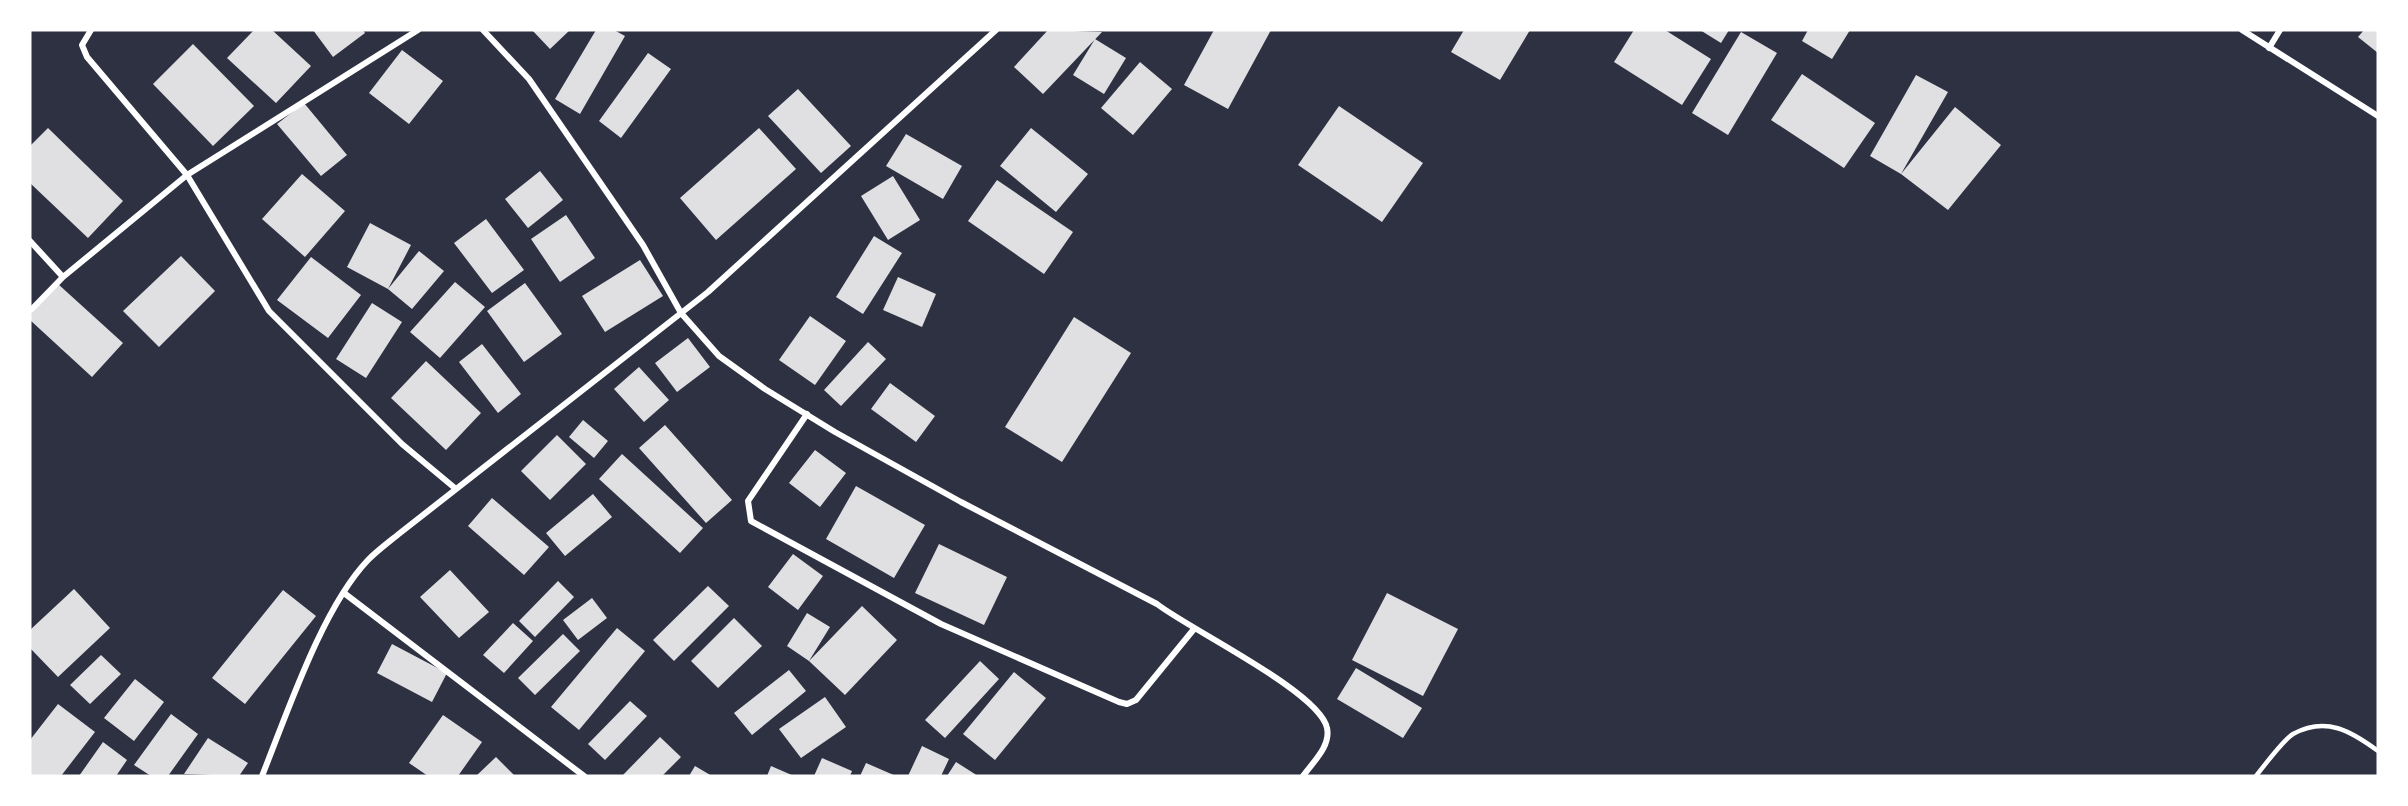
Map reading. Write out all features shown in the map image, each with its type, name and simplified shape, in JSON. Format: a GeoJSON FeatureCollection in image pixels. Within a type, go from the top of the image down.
{"type":"FeatureCollection","features":[{"type":"Feature","properties":{"kind":"street"},"geometry":{"type":"LineString","coordinates":[[91,30],[82,45],[87,57],[187,175],[269,311],[402,444],[456,489]]}},
{"type":"Feature","properties":{"kind":"street"},"geometry":{"type":"LineString","coordinates":[[30,311],[63,277],[187,175],[418,30]]}},
{"type":"Feature","properties":{"kind":"street"},"geometry":{"type":"LineString","coordinates":[[483,30],[529,79],[643,245],[681,313],[718,356],[765,389],[961,502],[1157,604],[1194,629],[1240,655],[1304,699],[1323,717],[1328,729],[1326,743],[1303,776]]}},
{"type":"Feature","properties":{"kind":"street"},"geometry":{"type":"LineString","coordinates":[[262,776],[304,673],[344,593],[368,561],[681,313],[843,171],[925,92],[996,30]]}},
{"type":"Feature","properties":{"kind":"street"},"geometry":{"type":"LineString","coordinates":[[2242,30],[2378,116]]}},
{"type":"Feature","properties":{"kind":"street"},"geometry":{"type":"LineString","coordinates":[[2269,48],[2280,30]]}},
{"type":"Feature","properties":{"kind":"street"},"geometry":{"type":"LineString","coordinates":[[30,241],[63,277]]}},
{"type":"Feature","properties":{"kind":"street"},"geometry":{"type":"LineString","coordinates":[[807,414],[748,501],[751,521],[941,624],[1127,704],[1136,700],[1194,629]]}},
{"type":"Feature","properties":{"kind":"street"},"geometry":{"type":"LineString","coordinates":[[344,593],[584,776]]}},
{"type":"Feature","properties":{"kind":"lane"},"geometry":{"type":"LineString","coordinates":[[2256,776],[2292,735],[2324,725],[2351,731],[2378,751]]}},
{"type":"Feature","properties":{"kind":"building"},"geometry":{"type":"Polygon","coordinates":[[[254,30],[272,30],[311,66],[276,103],[227,58],[254,30]]]}},
{"type":"Feature","properties":{"kind":"building"},"geometry":{"type":"Polygon","coordinates":[[[313,30],[363,30],[365,33],[333,57],[313,30]]]}},
{"type":"Feature","properties":{"kind":"building"},"geometry":{"type":"Polygon","coordinates":[[[532,30],[570,30],[550,49],[532,30]]]}},
{"type":"Feature","properties":{"kind":"building"},"geometry":{"type":"Polygon","coordinates":[[[596,30],[614,30],[625,36],[580,114],[555,99],[596,30]]]}},
{"type":"Feature","properties":{"kind":"building"},"geometry":{"type":"Polygon","coordinates":[[[1048,30],[1102,32],[1043,94],[1014,67],[1048,30]]]}},
{"type":"Feature","properties":{"kind":"building"},"geometry":{"type":"Polygon","coordinates":[[[1214,30],[1271,30],[1228,109],[1184,85],[1214,30]]]}},
{"type":"Feature","properties":{"kind":"building"},"geometry":{"type":"Polygon","coordinates":[[[1464,30],[1530,30],[1500,80],[1451,52],[1464,30]]]}},
{"type":"Feature","properties":{"kind":"building"},"geometry":{"type":"Polygon","coordinates":[[[1634,30],[1665,30],[1711,59],[1682,105],[1614,62],[1634,30]]]}},
{"type":"Feature","properties":{"kind":"building"},"geometry":{"type":"Polygon","coordinates":[[[1700,30],[1729,30],[1721,43],[1700,30]]]}},
{"type":"Feature","properties":{"kind":"building"},"geometry":{"type":"Polygon","coordinates":[[[1808,30],[1850,30],[1832,59],[1802,41],[1808,30]]]}},
{"type":"Feature","properties":{"kind":"building"},"geometry":{"type":"Polygon","coordinates":[[[2364,30],[2378,30],[2378,53],[2358,37],[2364,30]]]}},
{"type":"Feature","properties":{"kind":"building"},"geometry":{"type":"Polygon","coordinates":[[[1741,32],[1777,53],[1728,135],[1692,113],[1741,32]]]}},
{"type":"Feature","properties":{"kind":"building"},"geometry":{"type":"Polygon","coordinates":[[[1095,39],[1126,58],[1104,94],[1073,75],[1095,39]]]}},
{"type":"Feature","properties":{"kind":"building"},"geometry":{"type":"Polygon","coordinates":[[[193,44],[254,106],[213,146],[153,84],[193,44]]]}},
{"type":"Feature","properties":{"kind":"building"},"geometry":{"type":"Polygon","coordinates":[[[402,50],[443,81],[409,124],[369,93],[402,50]]]}},
{"type":"Feature","properties":{"kind":"building"},"geometry":{"type":"Polygon","coordinates":[[[648,53],[671,69],[621,138],[599,121],[648,53]]]}},
{"type":"Feature","properties":{"kind":"building"},"geometry":{"type":"Polygon","coordinates":[[[1140,62],[1172,89],[1133,135],[1101,108],[1140,62]]]}},
{"type":"Feature","properties":{"kind":"building"},"geometry":{"type":"Polygon","coordinates":[[[1802,74],[1875,123],[1844,168],[1771,120],[1802,74]]]}},
{"type":"Feature","properties":{"kind":"building"},"geometry":{"type":"Polygon","coordinates":[[[1916,75],[1948,92],[1901,174],[1870,156],[1916,75]]]}},
{"type":"Feature","properties":{"kind":"building"},"geometry":{"type":"Polygon","coordinates":[[[798,89],[851,146],[821,173],[768,116],[798,89]]]}},
{"type":"Feature","properties":{"kind":"building"},"geometry":{"type":"Polygon","coordinates":[[[304,103],[347,155],[321,176],[277,124],[304,103]]]}},
{"type":"Feature","properties":{"kind":"building"},"geometry":{"type":"Polygon","coordinates":[[[1339,106],[1423,163],[1382,222],[1298,165],[1339,106]]]}},
{"type":"Feature","properties":{"kind":"building"},"geometry":{"type":"Polygon","coordinates":[[[1955,107],[2001,145],[1948,210],[1901,174],[1955,107]]]}},
{"type":"Feature","properties":{"kind":"building"},"geometry":{"type":"Polygon","coordinates":[[[48,128],[123,201],[88,238],[30,183],[30,146],[48,128]]]}},
{"type":"Feature","properties":{"kind":"building"},"geometry":{"type":"Polygon","coordinates":[[[759,128],[796,169],[716,240],[680,198],[759,128]]]}},
{"type":"Feature","properties":{"kind":"building"},"geometry":{"type":"Polygon","coordinates":[[[1031,128],[1088,174],[1056,212],[1000,166],[1031,128]]]}},
{"type":"Feature","properties":{"kind":"building"},"geometry":{"type":"Polygon","coordinates":[[[906,134],[962,166],[943,199],[886,166],[906,134]]]}},
{"type":"Feature","properties":{"kind":"building"},"geometry":{"type":"Polygon","coordinates":[[[540,171],[563,200],[528,228],[505,199],[540,171]]]}},
{"type":"Feature","properties":{"kind":"building"},"geometry":{"type":"Polygon","coordinates":[[[302,174],[345,211],[305,257],[262,219],[302,174]]]}},
{"type":"Feature","properties":{"kind":"building"},"geometry":{"type":"Polygon","coordinates":[[[893,176],[920,220],[888,240],[861,196],[893,176]]]}},
{"type":"Feature","properties":{"kind":"building"},"geometry":{"type":"Polygon","coordinates":[[[997,180],[1073,232],[1044,274],[968,221],[997,180]]]}},
{"type":"Feature","properties":{"kind":"building"},"geometry":{"type":"Polygon","coordinates":[[[566,215],[595,258],[560,282],[531,239],[566,215]]]}},
{"type":"Feature","properties":{"kind":"building"},"geometry":{"type":"Polygon","coordinates":[[[486,219],[524,270],[492,293],[454,243],[486,219]]]}},
{"type":"Feature","properties":{"kind":"building"},"geometry":{"type":"Polygon","coordinates":[[[370,223],[411,245],[388,289],[347,267],[370,223]]]}},
{"type":"Feature","properties":{"kind":"building"},"geometry":{"type":"Polygon","coordinates":[[[874,236],[902,253],[863,314],[836,297],[874,236]]]}},
{"type":"Feature","properties":{"kind":"building"},"geometry":{"type":"Polygon","coordinates":[[[419,251],[444,271],[412,309],[388,289],[419,251]]]}},
{"type":"Feature","properties":{"kind":"building"},"geometry":{"type":"Polygon","coordinates":[[[181,256],[215,291],[159,347],[123,311],[181,256]]]}},
{"type":"Feature","properties":{"kind":"building"},"geometry":{"type":"Polygon","coordinates":[[[311,257],[361,295],[328,338],[277,300],[311,257]]]}},
{"type":"Feature","properties":{"kind":"building"},"geometry":{"type":"Polygon","coordinates":[[[640,260],[663,296],[605,332],[582,296],[640,260]]]}},
{"type":"Feature","properties":{"kind":"building"},"geometry":{"type":"Polygon","coordinates":[[[898,277],[936,294],[922,327],[883,310],[898,277]]]}},
{"type":"Feature","properties":{"kind":"building"},"geometry":{"type":"Polygon","coordinates":[[[455,282],[485,307],[440,358],[410,332],[455,282]]]}},
{"type":"Feature","properties":{"kind":"building"},"geometry":{"type":"Polygon","coordinates":[[[525,283],[562,334],[524,362],[487,311],[525,283]]]}},
{"type":"Feature","properties":{"kind":"building"},"geometry":{"type":"Polygon","coordinates":[[[58,284],[123,343],[92,377],[30,320],[30,315],[58,284]]]}},
{"type":"Feature","properties":{"kind":"building"},"geometry":{"type":"Polygon","coordinates":[[[372,303],[402,322],[366,378],[336,359],[372,303]]]}},
{"type":"Feature","properties":{"kind":"building"},"geometry":{"type":"Polygon","coordinates":[[[810,316],[846,341],[815,385],[779,360],[810,316]]]}},
{"type":"Feature","properties":{"kind":"building"},"geometry":{"type":"Polygon","coordinates":[[[1074,317],[1131,353],[1062,462],[1005,427],[1074,317]]]}},
{"type":"Feature","properties":{"kind":"building"},"geometry":{"type":"Polygon","coordinates":[[[688,338],[710,367],[677,392],[655,363],[688,338]]]}},
{"type":"Feature","properties":{"kind":"building"},"geometry":{"type":"Polygon","coordinates":[[[868,342],[886,359],[841,406],[824,390],[868,342]]]}},
{"type":"Feature","properties":{"kind":"building"},"geometry":{"type":"Polygon","coordinates":[[[482,344],[521,394],[498,413],[459,362],[482,344]]]}},
{"type":"Feature","properties":{"kind":"building"},"geometry":{"type":"Polygon","coordinates":[[[426,361],[481,413],[446,450],[391,398],[426,361]]]}},
{"type":"Feature","properties":{"kind":"building"},"geometry":{"type":"Polygon","coordinates":[[[639,367],[669,400],[644,422],[614,389],[639,367]]]}},
{"type":"Feature","properties":{"kind":"building"},"geometry":{"type":"Polygon","coordinates":[[[890,383],[935,416],[916,442],[871,409],[890,383]]]}},
{"type":"Feature","properties":{"kind":"building"},"geometry":{"type":"Polygon","coordinates":[[[583,420],[608,441],[594,458],[569,437],[583,420]]]}},
{"type":"Feature","properties":{"kind":"building"},"geometry":{"type":"Polygon","coordinates":[[[665,425],[732,500],[706,523],[639,448],[665,425]]]}},
{"type":"Feature","properties":{"kind":"building"},"geometry":{"type":"Polygon","coordinates":[[[557,435],[586,464],[550,500],[521,471],[557,435]]]}},
{"type":"Feature","properties":{"kind":"building"},"geometry":{"type":"Polygon","coordinates":[[[815,450],[846,473],[820,507],[789,483],[815,450]]]}},
{"type":"Feature","properties":{"kind":"building"},"geometry":{"type":"Polygon","coordinates":[[[622,454],[703,528],[680,553],[599,479],[622,454]]]}},
{"type":"Feature","properties":{"kind":"building"},"geometry":{"type":"Polygon","coordinates":[[[856,486],[925,525],[894,578],[826,539],[856,486]]]}},
{"type":"Feature","properties":{"kind":"building"},"geometry":{"type":"Polygon","coordinates":[[[593,494],[612,517],[565,556],[546,533],[593,494]]]}},
{"type":"Feature","properties":{"kind":"building"},"geometry":{"type":"Polygon","coordinates":[[[492,498],[549,547],[524,575],[468,526],[492,498]]]}},
{"type":"Feature","properties":{"kind":"building"},"geometry":{"type":"Polygon","coordinates":[[[939,544],[1007,577],[984,625],[915,593],[939,544]]]}},
{"type":"Feature","properties":{"kind":"building"},"geometry":{"type":"Polygon","coordinates":[[[793,554],[823,576],[798,610],[768,587],[793,554]]]}},
{"type":"Feature","properties":{"kind":"building"},"geometry":{"type":"Polygon","coordinates":[[[450,570],[489,612],[459,638],[420,597],[450,570]]]}},
{"type":"Feature","properties":{"kind":"building"},"geometry":{"type":"Polygon","coordinates":[[[558,581],[574,597],[535,637],[519,621],[558,581]]]}},
{"type":"Feature","properties":{"kind":"building"},"geometry":{"type":"Polygon","coordinates":[[[708,586],[729,606],[674,661],[653,640],[708,586]]]}},
{"type":"Feature","properties":{"kind":"building"},"geometry":{"type":"Polygon","coordinates":[[[74,589],[110,628],[58,677],[30,648],[30,630],[74,589]]]}},
{"type":"Feature","properties":{"kind":"building"},"geometry":{"type":"Polygon","coordinates":[[[283,590],[316,616],[245,704],[212,678],[283,590]]]}},
{"type":"Feature","properties":{"kind":"building"},"geometry":{"type":"Polygon","coordinates":[[[1387,593],[1458,629],[1423,696],[1352,660],[1387,593]]]}},
{"type":"Feature","properties":{"kind":"building"},"geometry":{"type":"Polygon","coordinates":[[[592,598],[607,618],[578,640],[563,620],[592,598]]]}},
{"type":"Feature","properties":{"kind":"building"},"geometry":{"type":"Polygon","coordinates":[[[862,606],[897,640],[845,695],[809,661],[862,606]]]}},
{"type":"Feature","properties":{"kind":"building"},"geometry":{"type":"Polygon","coordinates":[[[807,613],[830,627],[809,661],[787,646],[807,613]]]}},
{"type":"Feature","properties":{"kind":"building"},"geometry":{"type":"Polygon","coordinates":[[[734,618],[762,646],[718,688],[691,661],[734,618]]]}},
{"type":"Feature","properties":{"kind":"building"},"geometry":{"type":"Polygon","coordinates":[[[513,623],[533,641],[504,673],[483,655],[513,623]]]}},
{"type":"Feature","properties":{"kind":"building"},"geometry":{"type":"Polygon","coordinates":[[[617,628],[645,651],[579,730],[551,707],[617,628]]]}},
{"type":"Feature","properties":{"kind":"building"},"geometry":{"type":"Polygon","coordinates":[[[563,634],[580,651],[535,695],[518,678],[563,634]]]}},
{"type":"Feature","properties":{"kind":"building"},"geometry":{"type":"Polygon","coordinates":[[[392,644],[447,673],[432,702],[377,673],[392,644]]]}},
{"type":"Feature","properties":{"kind":"building"},"geometry":{"type":"Polygon","coordinates":[[[101,655],[121,674],[90,704],[70,685],[101,655]]]}},
{"type":"Feature","properties":{"kind":"building"},"geometry":{"type":"Polygon","coordinates":[[[980,661],[999,679],[945,738],[925,720],[980,661]]]}},
{"type":"Feature","properties":{"kind":"building"},"geometry":{"type":"Polygon","coordinates":[[[1356,668],[1422,708],[1403,738],[1337,699],[1356,668]]]}},
{"type":"Feature","properties":{"kind":"building"},"geometry":{"type":"Polygon","coordinates":[[[789,670],[806,691],[752,735],[734,713],[789,670]]]}},
{"type":"Feature","properties":{"kind":"building"},"geometry":{"type":"Polygon","coordinates":[[[1014,672],[1046,698],[995,760],[963,734],[1014,672]]]}},
{"type":"Feature","properties":{"kind":"building"},"geometry":{"type":"Polygon","coordinates":[[[135,679],[164,702],[134,741],[104,718],[135,679]]]}},
{"type":"Feature","properties":{"kind":"building"},"geometry":{"type":"Polygon","coordinates":[[[825,697],[846,727],[801,758],[779,729],[825,697]]]}},
{"type":"Feature","properties":{"kind":"building"},"geometry":{"type":"Polygon","coordinates":[[[630,701],[647,716],[605,760],[588,744],[630,701]]]}},
{"type":"Feature","properties":{"kind":"building"},"geometry":{"type":"Polygon","coordinates":[[[58,704],[95,732],[61,776],[30,776],[30,740],[58,704]]]}},
{"type":"Feature","properties":{"kind":"building"},"geometry":{"type":"Polygon","coordinates":[[[171,714],[198,734],[168,776],[151,776],[134,765],[171,714]]]}},
{"type":"Feature","properties":{"kind":"building"},"geometry":{"type":"Polygon","coordinates":[[[443,715],[482,742],[458,776],[428,776],[409,763],[443,715]]]}},
{"type":"Feature","properties":{"kind":"building"},"geometry":{"type":"Polygon","coordinates":[[[660,737],[681,757],[662,776],[622,776],[660,737]]]}},
{"type":"Feature","properties":{"kind":"building"},"geometry":{"type":"Polygon","coordinates":[[[208,738],[248,763],[239,776],[184,774],[208,738]]]}},
{"type":"Feature","properties":{"kind":"building"},"geometry":{"type":"Polygon","coordinates":[[[103,742],[127,760],[116,776],[79,776],[103,742]]]}},
{"type":"Feature","properties":{"kind":"building"},"geometry":{"type":"Polygon","coordinates":[[[922,746],[949,759],[941,776],[908,776],[922,746]]]}},
{"type":"Feature","properties":{"kind":"building"},"geometry":{"type":"Polygon","coordinates":[[[496,757],[515,776],[476,776],[496,757]]]}},
{"type":"Feature","properties":{"kind":"building"},"geometry":{"type":"Polygon","coordinates":[[[822,758],[852,771],[850,776],[814,776],[822,758]]]}},
{"type":"Feature","properties":{"kind":"building"},"geometry":{"type":"Polygon","coordinates":[[[956,762],[978,776],[947,776],[956,762]]]}},
{"type":"Feature","properties":{"kind":"building"},"geometry":{"type":"Polygon","coordinates":[[[866,763],[896,776],[860,776],[866,763]]]}},
{"type":"Feature","properties":{"kind":"building"},"geometry":{"type":"Polygon","coordinates":[[[695,766],[712,776],[689,776],[695,766]]]}},
{"type":"Feature","properties":{"kind":"building"},"geometry":{"type":"Polygon","coordinates":[[[771,766],[794,776],[767,776],[771,766]]]}}]}
